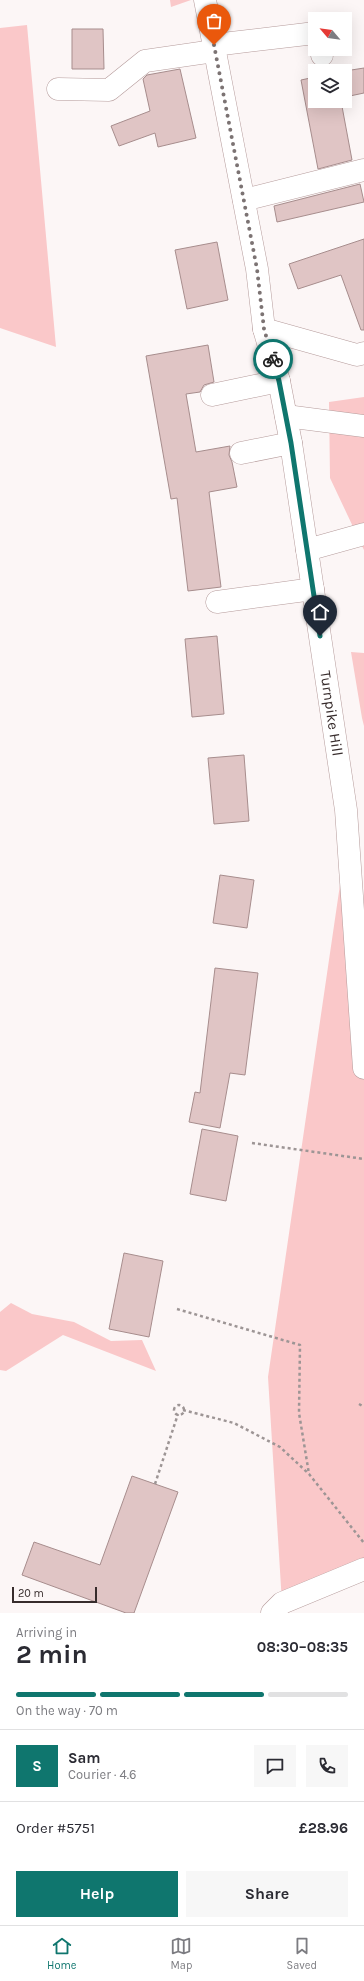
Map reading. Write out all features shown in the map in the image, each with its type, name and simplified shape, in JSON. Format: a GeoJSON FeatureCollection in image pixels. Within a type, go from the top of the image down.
{"type":"FeatureCollection","features":[{"type":"Feature","properties":{"kind":"street","name":"Turnpike Hill"},"geometry":{"type":"LineString","coordinates":[[205,0],[257,269],[264,329],[279,381],[291,443],[357,881],[364,1068]]}},
{"type":"Feature","properties":{"kind":"street"},"geometry":{"type":"LineString","coordinates":[[58,89],[109,90],[146,61],[214,48],[308,34]]}},
{"type":"Feature","properties":{"kind":"street"},"geometry":{"type":"LineString","coordinates":[[244,200],[364,170]]}},
{"type":"Feature","properties":{"kind":"street"},"geometry":{"type":"LineString","coordinates":[[264,329],[357,355],[364,353]]}},
{"type":"Feature","properties":{"kind":"street"},"geometry":{"type":"LineString","coordinates":[[212,395],[279,381]]}},
{"type":"Feature","properties":{"kind":"street"},"geometry":{"type":"LineString","coordinates":[[286,416],[364,426]]}},
{"type":"Feature","properties":{"kind":"street"},"geometry":{"type":"LineString","coordinates":[[241,453],[291,443]]}},
{"type":"Feature","properties":{"kind":"street"},"geometry":{"type":"LineString","coordinates":[[307,550],[364,534]]}},
{"type":"Feature","properties":{"kind":"street"},"geometry":{"type":"LineString","coordinates":[[217,602],[313,589]]}},
{"type":"Feature","properties":{"kind":"street"},"geometry":{"type":"LineString","coordinates":[[272,1613],[282,1603],[364,1569]]}},
{"type":"Feature","properties":{"kind":"path"},"geometry":{"type":"LineString","coordinates":[[252,1143],[364,1159]]}},
{"type":"Feature","properties":{"kind":"path"},"geometry":{"type":"LineString","coordinates":[[177,1309],[300,1344],[299,1413],[309,1474]]}},
{"type":"Feature","properties":{"kind":"path"},"geometry":{"type":"LineString","coordinates":[[359,1404],[364,1407]]}},
{"type":"Feature","properties":{"kind":"path"},"geometry":{"type":"LineString","coordinates":[[178,1414],[174,1410],[177,1405],[181,1405],[183,1410],[234,1423],[280,1447],[309,1474],[364,1542]]}},
{"type":"Feature","properties":{"kind":"path"},"geometry":{"type":"LineString","coordinates":[[155,1484],[178,1414],[182,1414],[183,1410]]}},
{"type":"Feature","properties":{"kind":"shaded area"},"geometry":{"type":"Polygon","coordinates":[[[170,0],[191,0],[171,7],[170,0]]]}},
{"type":"Feature","properties":{"kind":"shaded area"},"geometry":{"type":"Polygon","coordinates":[[[27,25],[56,347],[0,328],[0,28],[27,25]]]}},
{"type":"Feature","properties":{"kind":"shaded area"},"geometry":{"type":"Polygon","coordinates":[[[364,397],[364,550],[330,478],[329,402],[364,397]]]}},
{"type":"Feature","properties":{"kind":"shaded area"},"geometry":{"type":"Polygon","coordinates":[[[351,652],[364,653],[364,726],[362,718],[351,652]]]}},
{"type":"Feature","properties":{"kind":"shaded area"},"geometry":{"type":"Polygon","coordinates":[[[342,871],[364,970],[364,1569],[282,1603],[268,1377],[342,871]]]}},
{"type":"Feature","properties":{"kind":"shaded area"},"geometry":{"type":"Polygon","coordinates":[[[11,1303],[32,1314],[74,1322],[111,1341],[142,1340],[156,1371],[63,1335],[6,1371],[0,1370],[0,1312],[11,1303]]]}},
{"type":"Feature","properties":{"kind":"building"},"geometry":{"type":"Polygon","coordinates":[[[72,29],[103,29],[104,69],[72,69],[72,29]]]}},
{"type":"Feature","properties":{"kind":"building"},"geometry":{"type":"Polygon","coordinates":[[[364,68],[364,93],[352,96],[352,70],[364,68]]]}},
{"type":"Feature","properties":{"kind":"building"},"geometry":{"type":"Polygon","coordinates":[[[180,69],[196,138],[158,147],[155,133],[119,146],[111,126],[150,111],[143,79],[147,75],[180,69]]]}},
{"type":"Feature","properties":{"kind":"building"},"geometry":{"type":"Polygon","coordinates":[[[308,78],[308,108],[342,108],[352,160],[318,169],[301,80],[308,78]]]}},
{"type":"Feature","properties":{"kind":"building"},"geometry":{"type":"Polygon","coordinates":[[[360,184],[364,202],[277,222],[274,206],[360,184]]]}},
{"type":"Feature","properties":{"kind":"building"},"geometry":{"type":"Polygon","coordinates":[[[364,239],[364,330],[361,330],[341,275],[298,289],[289,264],[364,239]]]}},
{"type":"Feature","properties":{"kind":"building"},"geometry":{"type":"Polygon","coordinates":[[[217,242],[228,300],[187,309],[175,250],[217,242]]]}},
{"type":"Feature","properties":{"kind":"building"},"geometry":{"type":"Polygon","coordinates":[[[208,345],[214,382],[204,385],[200,392],[186,394],[196,452],[230,446],[229,455],[232,462],[237,487],[209,492],[221,587],[188,591],[177,498],[171,499],[146,356],[208,345]]]}},
{"type":"Feature","properties":{"kind":"building"},"geometry":{"type":"Polygon","coordinates":[[[217,636],[224,714],[192,717],[185,639],[217,636]]]}},
{"type":"Feature","properties":{"kind":"building"},"geometry":{"type":"Polygon","coordinates":[[[244,755],[249,821],[214,824],[208,758],[244,755]]]}},
{"type":"Feature","properties":{"kind":"building"},"geometry":{"type":"Polygon","coordinates":[[[220,875],[254,880],[247,928],[213,923],[220,875]]]}},
{"type":"Feature","properties":{"kind":"building"},"geometry":{"type":"Polygon","coordinates":[[[215,968],[258,973],[245,1075],[230,1073],[220,1128],[189,1122],[195,1092],[200,1093],[215,968]]]}},
{"type":"Feature","properties":{"kind":"building"},"geometry":{"type":"Polygon","coordinates":[[[202,1129],[238,1136],[226,1201],[190,1194],[202,1129]]]}},
{"type":"Feature","properties":{"kind":"building"},"geometry":{"type":"Polygon","coordinates":[[[124,1253],[163,1261],[149,1337],[109,1329],[124,1253]]]}},
{"type":"Feature","properties":{"kind":"building"},"geometry":{"type":"Polygon","coordinates":[[[132,1476],[178,1492],[134,1613],[126,1613],[22,1575],[34,1542],[100,1565],[132,1476]]]}},
{"type":"Feature","properties":{"kind":"way so far"},"geometry":{"type":"LineString","coordinates":[[214,45],[257,269],[264,329],[273,359]]}},
{"type":"Feature","properties":{"kind":"route"},"geometry":{"type":"LineString","coordinates":[[273,359],[279,381],[291,443],[320,636]]}}]}
